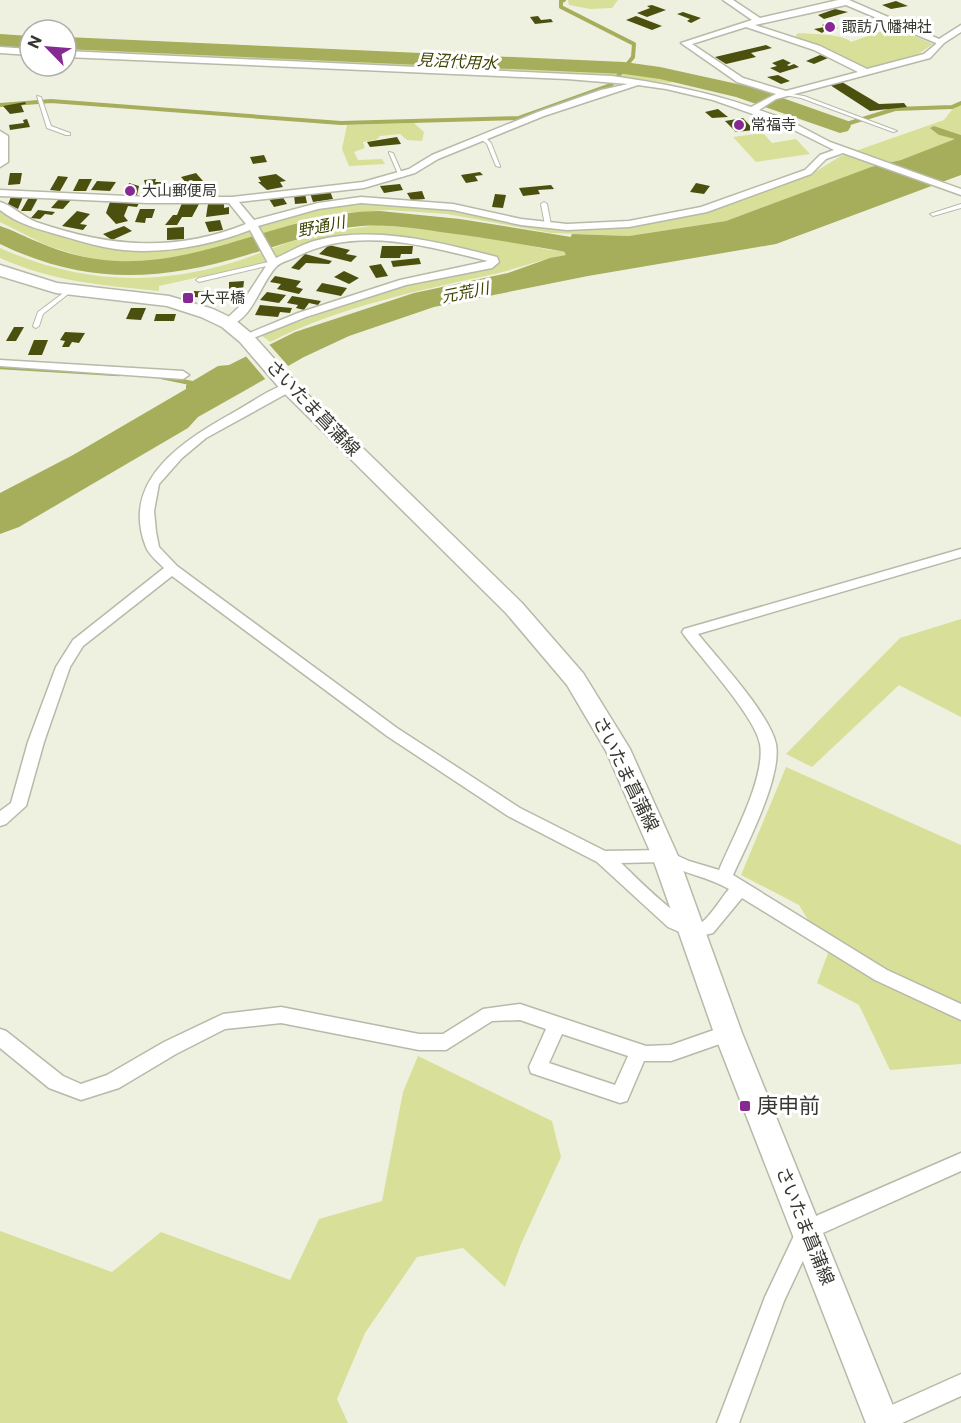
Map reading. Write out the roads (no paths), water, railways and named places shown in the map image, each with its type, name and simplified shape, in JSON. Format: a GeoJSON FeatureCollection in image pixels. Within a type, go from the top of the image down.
{"type":"FeatureCollection","features":[{"type":"Feature","properties":{"kind":"main road"},"geometry":{"type":"LineString","coordinates":[[0,136],[0,162]]}},
{"type":"Feature","properties":{"kind":"main road","name":"さいたま菖蒲線"},"geometry":{"type":"LineString","coordinates":[[0,270],[26,280],[70,290],[169,302],[207,313],[228,323],[247,339],[287,385],[514,608],[557,656],[594,707],[618,749],[665,856],[728,1033],[882,1422]]}},
{"type":"Feature","properties":{"kind":"street"},"geometry":{"type":"LineString","coordinates":[[727,0],[759,21]]}},
{"type":"Feature","properties":{"kind":"street"},"geometry":{"type":"LineString","coordinates":[[787,94],[740,80],[686,43],[747,24],[844,1],[940,42]]}},
{"type":"Feature","properties":{"kind":"street"},"geometry":{"type":"LineString","coordinates":[[747,24],[817,48],[866,72]]}},
{"type":"Feature","properties":{"kind":"street"},"geometry":{"type":"LineString","coordinates":[[751,111],[773,97],[927,56],[940,45],[940,42],[961,28]]}},
{"type":"Feature","properties":{"kind":"street"},"geometry":{"type":"LineString","coordinates":[[0,50],[18,51]]}},
{"type":"Feature","properties":{"kind":"street"},"geometry":{"type":"LineString","coordinates":[[78,55],[567,76],[640,83],[690,91],[787,123],[821,142],[961,192]]}},
{"type":"Feature","properties":{"kind":"street"},"geometry":{"type":"LineString","coordinates":[[0,193],[147,200],[232,200],[364,185],[401,176],[435,158],[483,138],[595,96],[640,83]]}},
{"type":"Feature","properties":{"kind":"street"},"geometry":{"type":"LineString","coordinates":[[0,205],[16,217],[33,224],[119,246],[181,246],[222,237],[252,225],[318,206],[361,201],[453,207],[521,222],[567,227],[629,224],[703,210],[808,172],[823,158],[846,151]]}},
{"type":"Feature","properties":{"kind":"street"},"geometry":{"type":"LineString","coordinates":[[232,200],[252,225],[273,262]]}},
{"type":"Feature","properties":{"kind":"street"},"geometry":{"type":"LineString","coordinates":[[228,323],[244,308],[273,262],[314,245],[369,235],[418,242],[493,259],[495,262],[492,265],[386,288],[302,315],[247,339]]}},
{"type":"Feature","properties":{"kind":"street"},"geometry":{"type":"LineString","coordinates":[[0,363],[183,375]]}},
{"type":"Feature","properties":{"kind":"street"},"geometry":{"type":"LineString","coordinates":[[287,385],[202,435],[178,455],[153,483],[147,511],[153,548],[172,569],[392,732],[514,812],[603,856],[674,922],[693,931],[706,928],[740,888]]}},
{"type":"Feature","properties":{"kind":"street"},"geometry":{"type":"LineString","coordinates":[[724,878],[768,770],[768,744],[760,725],[689,632],[961,554]]}},
{"type":"Feature","properties":{"kind":"street"},"geometry":{"type":"LineString","coordinates":[[0,820],[18,806],[36,741],[63,667],[78,643],[172,569]]}},
{"type":"Feature","properties":{"kind":"street"},"geometry":{"type":"LineString","coordinates":[[603,856],[665,856],[684,866],[724,878],[881,975],[961,1012]]}},
{"type":"Feature","properties":{"kind":"street"},"geometry":{"type":"LineString","coordinates":[[0,1037],[56,1082],[81,1092],[112,1082],[170,1048],[223,1022],[281,1015],[419,1042],[446,1042],[489,1014],[520,1012],[646,1054],[670,1053],[728,1033]]}},
{"type":"Feature","properties":{"kind":"street"},"geometry":{"type":"LineString","coordinates":[[556,1025],[538,1067],[620,1095],[639,1052]]}},
{"type":"Feature","properties":{"kind":"street"},"geometry":{"type":"LineString","coordinates":[[728,1423],[775,1297],[807,1230],[961,1162]]}},
{"type":"Feature","properties":{"kind":"street"},"geometry":{"type":"LineString","coordinates":[[882,1422],[961,1385]]}},
{"type":"Feature","properties":{"kind":"lane"},"geometry":{"type":"LineString","coordinates":[[787,94],[802,96],[895,131]]}},
{"type":"Feature","properties":{"kind":"lane"},"geometry":{"type":"LineString","coordinates":[[40,99],[49,127],[68,134]]}},
{"type":"Feature","properties":{"kind":"lane"},"geometry":{"type":"LineString","coordinates":[[483,138],[489,143],[498,166]]}},
{"type":"Feature","properties":{"kind":"lane"},"geometry":{"type":"LineString","coordinates":[[391,153],[401,176]]}},
{"type":"Feature","properties":{"kind":"lane"},"geometry":{"type":"LineString","coordinates":[[544,204],[548,225]]}},
{"type":"Feature","properties":{"kind":"lane"},"geometry":{"type":"LineString","coordinates":[[933,214],[961,206]]}},
{"type":"Feature","properties":{"kind":"lane"},"geometry":{"type":"LineString","coordinates":[[199,280],[273,262]]}},
{"type":"Feature","properties":{"kind":"lane"},"geometry":{"type":"LineString","coordinates":[[36,326],[40,313],[70,290]]}},
{"type":"Feature","properties":{"kind":"water","name":"元荒川"},"geometry":{"type":"Polygon","coordinates":[[[934,126],[961,135],[961,175],[776,244],[588,276],[434,307],[349,336],[304,357],[198,417],[188,428],[19,527],[0,534],[0,493],[73,455],[186,389],[186,385],[218,366],[229,365],[295,332],[414,293],[508,273],[550,258],[566,255],[564,251],[572,234],[629,236],[726,221],[871,167],[901,160],[955,139],[939,135],[930,128],[934,126]]]}},
{"type":"Feature","properties":{"kind":"waterway"},"geometry":{"type":"LineString","coordinates":[[0,105],[51,101],[341,123],[519,118],[611,85],[633,57],[634,44],[561,7],[561,1],[564,0]]}},
{"type":"Feature","properties":{"kind":"waterway","name":"見沼代用水"},"geometry":{"type":"LineString","coordinates":[[0,40],[18,41]]}},
{"type":"Feature","properties":{"kind":"waterway","name":"見沼代用水"},"geometry":{"type":"LineString","coordinates":[[78,44],[624,68],[660,73],[743,92],[840,126]]}},
{"type":"Feature","properties":{"kind":"waterway"},"geometry":{"type":"LineString","coordinates":[[840,126],[895,109],[952,107],[961,103]]}},
{"type":"Feature","properties":{"kind":"waterway","name":"野通川"},"geometry":{"type":"LineString","coordinates":[[0,234],[59,259],[88,266],[117,269],[176,265],[206,259],[314,227],[370,219],[460,227],[614,252]]}},
{"type":"Feature","properties":{"kind":"waterway"},"geometry":{"type":"LineString","coordinates":[[0,367],[119,374]]}},
{"type":"Feature","properties":{"kind":"waterway"},"geometry":{"type":"LineString","coordinates":[[162,377],[196,384]]}},
{"type":"Feature","properties":{"kind":"place","name":"諏訪八幡神社"},"geometry":{"type":"Point","coordinates":[830,27]}},
{"type":"Feature","properties":{"kind":"place","name":"常福寺"},"geometry":{"type":"Point","coordinates":[739,125]}},
{"type":"Feature","properties":{"kind":"place","name":"大山郵便局"},"geometry":{"type":"Point","coordinates":[130,191]}},
{"type":"Feature","properties":{"kind":"place","name":"大平橋"},"geometry":{"type":"Point","coordinates":[188,298]}},
{"type":"Feature","properties":{"kind":"place","name":"庚申前"},"geometry":{"type":"Point","coordinates":[745,1106]}}]}
